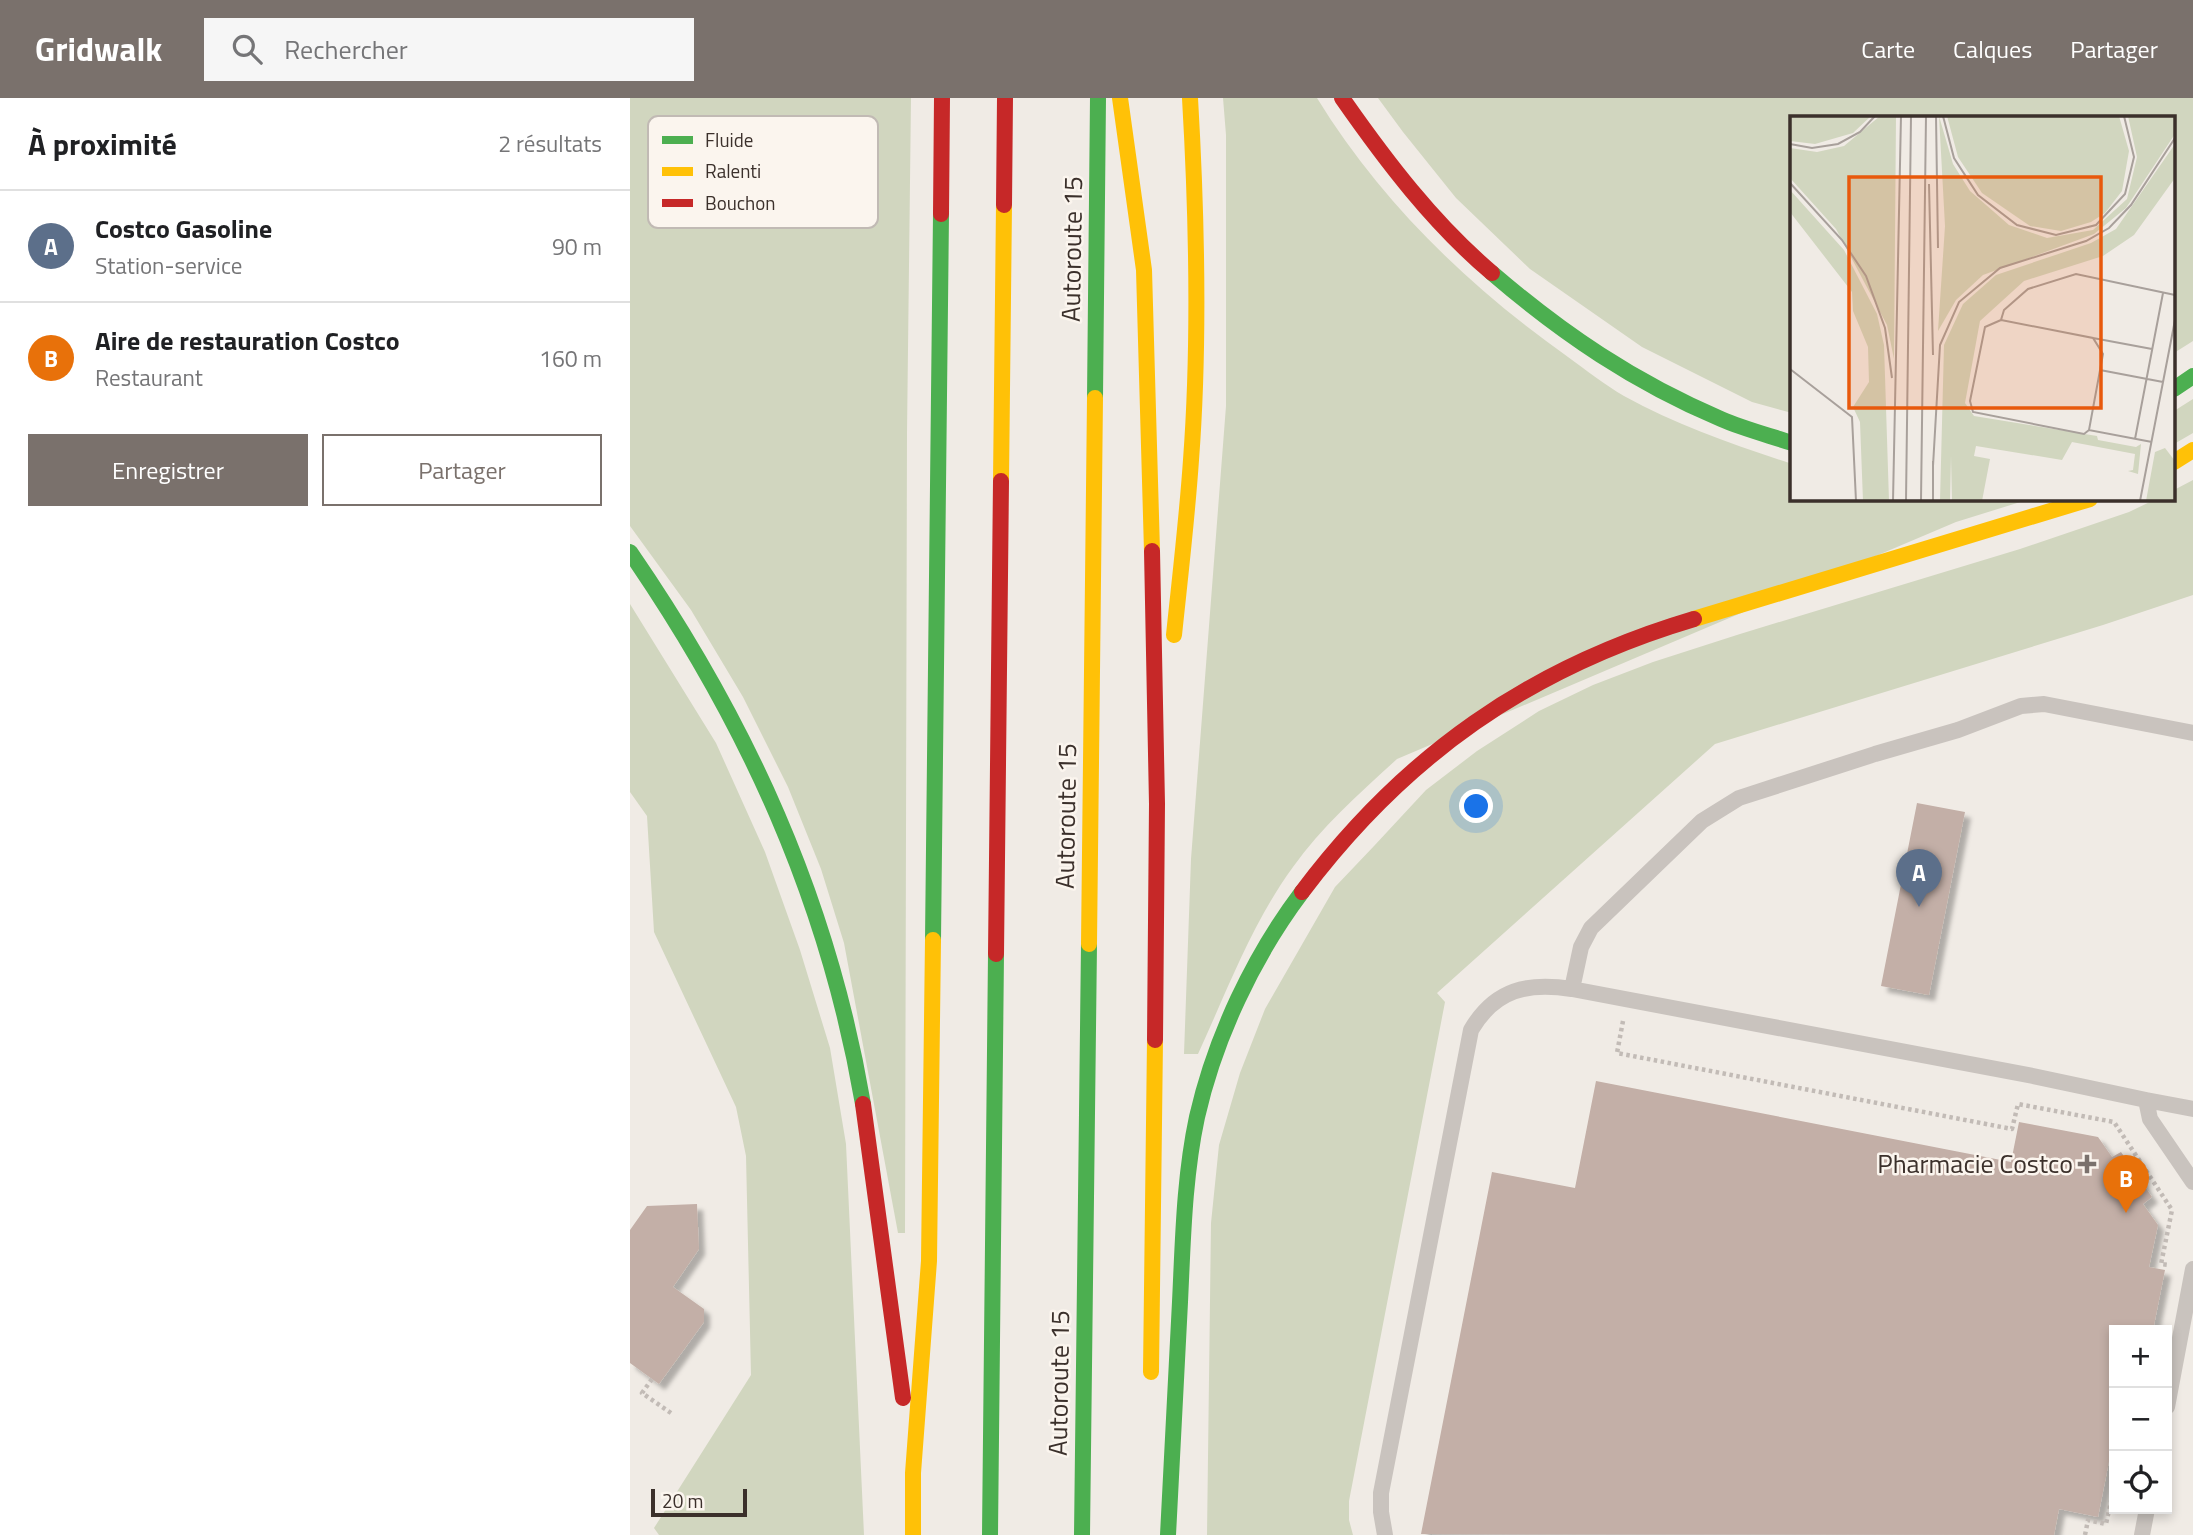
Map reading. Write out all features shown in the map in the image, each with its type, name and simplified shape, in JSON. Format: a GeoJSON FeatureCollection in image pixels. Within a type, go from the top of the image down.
{"type":"FeatureCollection","features":[{"type":"Feature","properties":{"kind":"highway"},"geometry":{"type":"LineString","coordinates":[[913,1535],[913,1473],[929,1261],[942,98]]}},
{"type":"Feature","properties":{"kind":"highway"},"geometry":{"type":"LineString","coordinates":[[990,1535],[1005,98]]}},
{"type":"Feature","properties":{"kind":"highway","name":"Autoroute 15"},"geometry":{"type":"LineString","coordinates":[[1082,1535],[1098,98]]}},
{"type":"Feature","properties":{"kind":"highway"},"geometry":{"type":"LineString","coordinates":[[1120,98],[1145,291],[1157,804],[1151,1394]]}},
{"type":"Feature","properties":{"kind":"highway"},"geometry":{"type":"LineString","coordinates":[[1157,804],[1193,437],[1197,237],[1191,98]]}},
{"type":"Feature","properties":{"kind":"highway"},"geometry":{"type":"LineString","coordinates":[[1342,98],[1384,158],[1431,214],[1493,274],[1556,324],[1617,366],[1674,398],[1741,426],[1790,442]]}},
{"type":"Feature","properties":{"kind":"highway"},"geometry":{"type":"LineString","coordinates":[[2176,388],[2193,376]]}},
{"type":"Feature","properties":{"kind":"highway"},"geometry":{"type":"LineString","coordinates":[[2176,461],[2193,450]]}},
{"type":"Feature","properties":{"kind":"highway"},"geometry":{"type":"LineString","coordinates":[[1168,1535],[1187,1180],[1204,1088],[1220,1042],[1258,960],[1289,908],[1329,854],[1384,795],[1445,743],[1514,696],[1567,667],[1682,622],[2087,500]]}},
{"type":"Feature","properties":{"kind":"highway"},"geometry":{"type":"LineString","coordinates":[[630,552],[694,648],[732,713],[769,791],[820,923],[851,1037],[913,1473]]}},
{"type":"Feature","properties":{"kind":"lane"},"geometry":{"type":"LineString","coordinates":[[1572,989],[1581,947],[1591,928],[1702,821],[1739,798],[1958,730],[2021,706],[2044,705],[2193,733]]}},
{"type":"Feature","properties":{"kind":"lane"},"geometry":{"type":"LineString","coordinates":[[1385,1535],[1381,1493],[1471,1030],[1490,1005],[1519,989],[1534,986],[1572,989],[2193,1109]]}},
{"type":"Feature","properties":{"kind":"lane"},"geometry":{"type":"LineString","coordinates":[[2146,1100],[2150,1119],[2193,1182]]}},
{"type":"Feature","properties":{"kind":"lane"},"geometry":{"type":"LineString","coordinates":[[2171,1388],[2190,1298],[2193,1269]]}},
{"type":"Feature","properties":{"kind":"lane"},"geometry":{"type":"LineString","coordinates":[[2142,1535],[2146,1514]]}},
{"type":"Feature","properties":{"kind":"path"},"geometry":{"type":"LineString","coordinates":[[1623,1022],[1617,1053],[2012,1129],[2018,1104],[2114,1122],[2172,1210],[2161,1264],[2169,1265]]}},
{"type":"Feature","properties":{"kind":"path"},"geometry":{"type":"LineString","coordinates":[[2135,1173],[2143,1167]]}},
{"type":"Feature","properties":{"kind":"path"},"geometry":{"type":"LineString","coordinates":[[2169,1206],[2179,1202]]}},
{"type":"Feature","properties":{"kind":"path"},"geometry":{"type":"LineString","coordinates":[[652,1379],[642,1393],[671,1413]]}},
{"type":"Feature","properties":{"kind":"path"},"geometry":{"type":"LineString","coordinates":[[2085,1535],[2088,1520],[2106,1524],[2109,1511]]}},
{"type":"Feature","properties":{"kind":"green space"},"geometry":{"type":"Polygon","coordinates":[[[630,98],[911,98],[907,433],[905,1233],[898,1233],[844,943],[821,869],[788,787],[743,697],[691,610],[630,526],[630,98]]]}},
{"type":"Feature","properties":{"kind":"green space"},"geometry":{"type":"Polygon","coordinates":[[[1223,98],[1317,98],[1342,136],[1398,207],[1462,272],[1496,302],[1596,377],[1644,407],[1686,426],[1790,463],[1790,500],[2027,500],[1956,522],[1397,759],[1329,824],[1293,867],[1253,934],[1198,1054],[1184,1054],[1191,859],[1226,406],[1226,135],[1223,98]]]}},
{"type":"Feature","properties":{"kind":"green space"},"geometry":{"type":"Polygon","coordinates":[[[1378,98],[2193,98],[2193,341],[2176,352],[2176,116],[1790,116],[1790,412],[1752,402],[1642,347],[1530,269],[1456,198],[1378,98]]]}},
{"type":"Feature","properties":{"kind":"green space"},"geometry":{"type":"Polygon","coordinates":[[[2193,399],[2193,433],[2176,443],[2176,410],[2193,399]]]}},
{"type":"Feature","properties":{"kind":"green space"},"geometry":{"type":"Polygon","coordinates":[[[2193,480],[2193,595],[1715,744],[1437,993],[1445,1002],[1349,1501],[1349,1520],[1353,1535],[1207,1535],[1211,1223],[1219,1145],[1240,1073],[1265,1009],[1335,887],[1426,790],[1477,751],[1539,711],[1593,685],[1740,634],[2020,549],[2129,512],[2154,500],[2176,500],[2176,489],[2193,480]]]}},
{"type":"Feature","properties":{"kind":"green space"},"geometry":{"type":"Polygon","coordinates":[[[630,604],[716,743],[765,852],[800,950],[830,1048],[846,1144],[864,1535],[659,1535],[654,1528],[751,1375],[746,1156],[736,1107],[654,932],[647,816],[630,792],[630,604]]]}},
{"type":"Feature","properties":{"kind":"building"},"geometry":{"type":"Polygon","coordinates":[[[1917,803],[1965,812],[1929,995],[1881,986],[1917,803]]]}},
{"type":"Feature","properties":{"kind":"building"},"geometry":{"type":"Polygon","coordinates":[[[1596,1081],[2011,1162],[2019,1122],[2098,1137],[2112,1157],[2121,1152],[2152,1197],[2143,1204],[2158,1225],[2149,1267],[2165,1270],[2154,1325],[2109,1325],[2109,1461],[2098,1517],[2059,1509],[2054,1535],[1421,1534],[1492,1172],[1575,1188],[1596,1081]]]}},
{"type":"Feature","properties":{"kind":"building"},"geometry":{"type":"Polygon","coordinates":[[[697,1204],[699,1249],[673,1287],[704,1309],[704,1322],[659,1384],[630,1363],[630,1230],[647,1206],[697,1204]]]}},
{"type":"Feature","properties":{"kind":"traffic: fast"},"geometry":{"type":"LineString","coordinates":[[1095,398],[1098,98]]}},
{"type":"Feature","properties":{"kind":"traffic: fast"},"geometry":{"type":"LineString","coordinates":[[933,940],[941,214]]}},
{"type":"Feature","properties":{"kind":"traffic: fast"},"geometry":{"type":"LineString","coordinates":[[1492,273],[1573,336],[1629,373],[1721,419],[1790,442]]}},
{"type":"Feature","properties":{"kind":"traffic: fast"},"geometry":{"type":"LineString","coordinates":[[2176,388],[2193,376]]}},
{"type":"Feature","properties":{"kind":"traffic: fast"},"geometry":{"type":"LineString","coordinates":[[630,552],[711,681],[746,747],[777,815],[805,884],[828,955],[848,1028],[863,1104]]}},
{"type":"Feature","properties":{"kind":"traffic: fast"},"geometry":{"type":"LineString","coordinates":[[1168,1535],[1185,1209],[1197,1117],[1214,1058],[1238,999],[1267,943],[1302,892]]}},
{"type":"Feature","properties":{"kind":"traffic: fast"},"geometry":{"type":"LineString","coordinates":[[1082,1535],[1089,944]]}},
{"type":"Feature","properties":{"kind":"traffic: fast"},"geometry":{"type":"LineString","coordinates":[[990,1535],[996,954]]}},
{"type":"Feature","properties":{"kind":"traffic: slow"},"geometry":{"type":"LineString","coordinates":[[1120,98],[1144,270],[1152,551]]}},
{"type":"Feature","properties":{"kind":"traffic: slow"},"geometry":{"type":"LineString","coordinates":[[1174,635],[1189,482],[1196,370],[1196,234],[1190,98]]}},
{"type":"Feature","properties":{"kind":"traffic: slow"},"geometry":{"type":"LineString","coordinates":[[1001,481],[1004,205]]}},
{"type":"Feature","properties":{"kind":"traffic: slow"},"geometry":{"type":"LineString","coordinates":[[1089,944],[1095,398]]}},
{"type":"Feature","properties":{"kind":"traffic: slow"},"geometry":{"type":"LineString","coordinates":[[2176,461],[2193,450]]}},
{"type":"Feature","properties":{"kind":"traffic: slow"},"geometry":{"type":"LineString","coordinates":[[1694,619],[2087,500]]}},
{"type":"Feature","properties":{"kind":"traffic: slow"},"geometry":{"type":"LineString","coordinates":[[913,1535],[913,1473],[929,1261],[933,940]]}},
{"type":"Feature","properties":{"kind":"traffic: slow"},"geometry":{"type":"LineString","coordinates":[[1151,1372],[1155,1040]]}},
{"type":"Feature","properties":{"kind":"traffic: jam"},"geometry":{"type":"LineString","coordinates":[[941,214],[942,98]]}},
{"type":"Feature","properties":{"kind":"traffic: jam"},"geometry":{"type":"LineString","coordinates":[[1004,205],[1005,98]]}},
{"type":"Feature","properties":{"kind":"traffic: jam"},"geometry":{"type":"LineString","coordinates":[[1342,98],[1411,190],[1470,254],[1492,273]]}},
{"type":"Feature","properties":{"kind":"traffic: jam"},"geometry":{"type":"LineString","coordinates":[[996,954],[1001,481]]}},
{"type":"Feature","properties":{"kind":"traffic: jam"},"geometry":{"type":"LineString","coordinates":[[1152,551],[1157,804],[1155,1040]]}},
{"type":"Feature","properties":{"kind":"traffic: jam"},"geometry":{"type":"LineString","coordinates":[[1302,892],[1384,798],[1428,758],[1475,722],[1578,663],[1634,639],[1694,619]]}},
{"type":"Feature","properties":{"kind":"traffic: jam"},"geometry":{"type":"LineString","coordinates":[[863,1104],[903,1398]]}},
{"type":"Feature","properties":{"kind":"place","name":"Costco Gasoline"},"geometry":{"type":"Point","coordinates":[1919,907]}},
{"type":"Feature","properties":{"kind":"place","name":"Pharmacie Costco"},"geometry":{"type":"Point","coordinates":[2087,1164]}},
{"type":"Feature","properties":{"kind":"place","name":"Aire de restauration Costco"},"geometry":{"type":"Point","coordinates":[2126,1213]}}]}
